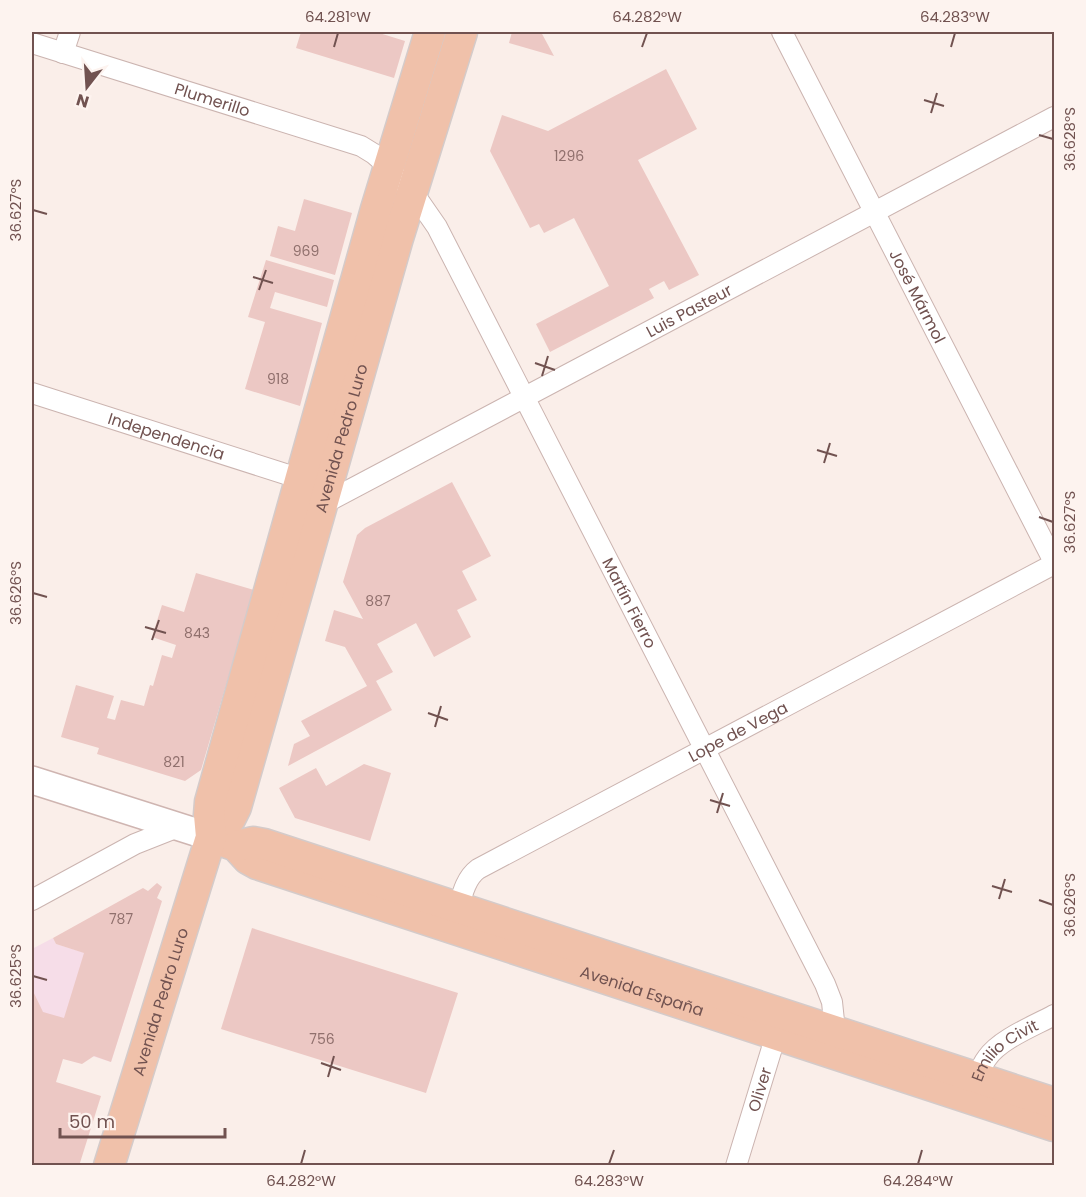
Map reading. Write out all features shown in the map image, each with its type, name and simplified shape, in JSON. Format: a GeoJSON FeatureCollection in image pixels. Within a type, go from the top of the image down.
{"type":"FeatureCollection","features":[{"type":"Feature","properties":{"kind":"main road","name":"Avenida Pedro Luro"},"geometry":{"type":"LineString","coordinates":[[224,842],[209,815],[210,802],[388,168],[430,32]]}},
{"type":"Feature","properties":{"kind":"main road","name":"Avenida Pedro Luro"},"geometry":{"type":"LineString","coordinates":[[109,1166],[236,807],[411,193],[462,32]]}},
{"type":"Feature","properties":{"kind":"main road"},"geometry":{"type":"LineString","coordinates":[[32,780],[224,842]]}},
{"type":"Feature","properties":{"kind":"main road","name":"Avenida España"},"geometry":{"type":"LineString","coordinates":[[224,842],[257,864],[456,918],[974,1088],[1054,1126]]}},
{"type":"Feature","properties":{"kind":"main road","name":"Avenida España"},"geometry":{"type":"LineString","coordinates":[[974,1088],[1054,1102]]}},
{"type":"Feature","properties":{"kind":"street"},"geometry":{"type":"LineString","coordinates":[[63,53],[70,32]]}},
{"type":"Feature","properties":{"kind":"street","name":"José Mármol"},"geometry":{"type":"LineString","coordinates":[[782,32],[1054,563]]}},
{"type":"Feature","properties":{"kind":"street","name":"Plumerillo"},"geometry":{"type":"LineString","coordinates":[[32,43],[356,145],[374,154],[388,168]]}},
{"type":"Feature","properties":{"kind":"street","name":"Luis Pasteur"},"geometry":{"type":"LineString","coordinates":[[322,504],[1054,117]]}},
{"type":"Feature","properties":{"kind":"street","name":"Martín Fierro"},"geometry":{"type":"LineString","coordinates":[[388,168],[425,209],[437,227],[705,749],[825,984],[832,1002],[837,1043]]}},
{"type":"Feature","properties":{"kind":"street","name":"Independencia"},"geometry":{"type":"LineString","coordinates":[[32,393],[301,479]]}},
{"type":"Feature","properties":{"kind":"street","name":"Lope de Vega"},"geometry":{"type":"LineString","coordinates":[[456,918],[468,880],[478,868],[1054,563]]}},
{"type":"Feature","properties":{"kind":"street"},"geometry":{"type":"LineString","coordinates":[[32,900],[129,847],[178,827]]}},
{"type":"Feature","properties":{"kind":"street","name":"Emilio Civit"},"geometry":{"type":"LineString","coordinates":[[974,1088],[987,1058],[999,1045],[1054,1015]]}},
{"type":"Feature","properties":{"kind":"street","name":"Oliver"},"geometry":{"type":"LineString","coordinates":[[736,1166],[779,1024]]}},
{"type":"Feature","properties":{"kind":"shaded area"},"geometry":{"type":"Polygon","coordinates":[[[53,938],[56,944],[140,970],[111,1062],[32,1037],[32,949],[53,938]]]}},
{"type":"Feature","properties":{"kind":"building"},"geometry":{"type":"Polygon","coordinates":[[[301,32],[376,32],[405,41],[394,78],[296,48],[301,32]]]}},
{"type":"Feature","properties":{"kind":"building"},"geometry":{"type":"Polygon","coordinates":[[[512,32],[541,32],[554,56],[509,43],[512,32]]]}},
{"type":"Feature","properties":{"kind":"building"},"geometry":{"type":"Polygon","coordinates":[[[666,69],[697,129],[638,160],[699,275],[669,290],[664,281],[649,289],[654,298],[550,352],[536,324],[609,286],[574,218],[544,233],[539,224],[530,228],[490,151],[502,115],[548,131],[666,69]]]}},
{"type":"Feature","properties":{"kind":"building"},"geometry":{"type":"Polygon","coordinates":[[[304,199],[352,213],[335,275],[270,256],[278,226],[295,231],[304,199]]]}},
{"type":"Feature","properties":{"kind":"building"},"geometry":{"type":"Polygon","coordinates":[[[266,260],[334,280],[327,307],[275,292],[270,308],[322,323],[300,406],[245,389],[265,322],[248,317],[266,260]]]}},
{"type":"Feature","properties":{"kind":"building"},"geometry":{"type":"Polygon","coordinates":[[[452,482],[491,556],[462,571],[477,600],[457,610],[471,637],[434,657],[416,623],[377,644],[393,672],[376,681],[392,710],[288,766],[294,744],[310,736],[301,721],[367,686],[345,647],[325,641],[334,610],[363,619],[343,582],[357,535],[365,528],[452,482]]]}},
{"type":"Feature","properties":{"kind":"building"},"geometry":{"type":"Polygon","coordinates":[[[196,573],[254,590],[201,770],[185,781],[97,754],[99,748],[61,737],[76,685],[114,696],[107,718],[115,720],[121,700],[144,706],[150,685],[153,686],[162,655],[172,658],[176,645],[152,637],[162,605],[184,612],[196,573]]]}},
{"type":"Feature","properties":{"kind":"building"},"geometry":{"type":"Polygon","coordinates":[[[364,764],[391,773],[370,841],[295,818],[279,788],[316,768],[326,786],[364,764]]]}},
{"type":"Feature","properties":{"kind":"building"},"geometry":{"type":"Polygon","coordinates":[[[157,883],[162,887],[157,898],[162,901],[111,1062],[94,1056],[82,1064],[63,1059],[56,1082],[101,1096],[79,1166],[32,1166],[32,989],[43,1012],[64,1018],[84,953],[56,944],[53,938],[143,888],[148,891],[157,883]]]}},
{"type":"Feature","properties":{"kind":"building"},"geometry":{"type":"Polygon","coordinates":[[[252,928],[458,993],[426,1093],[221,1029],[252,928]]]}}]}
